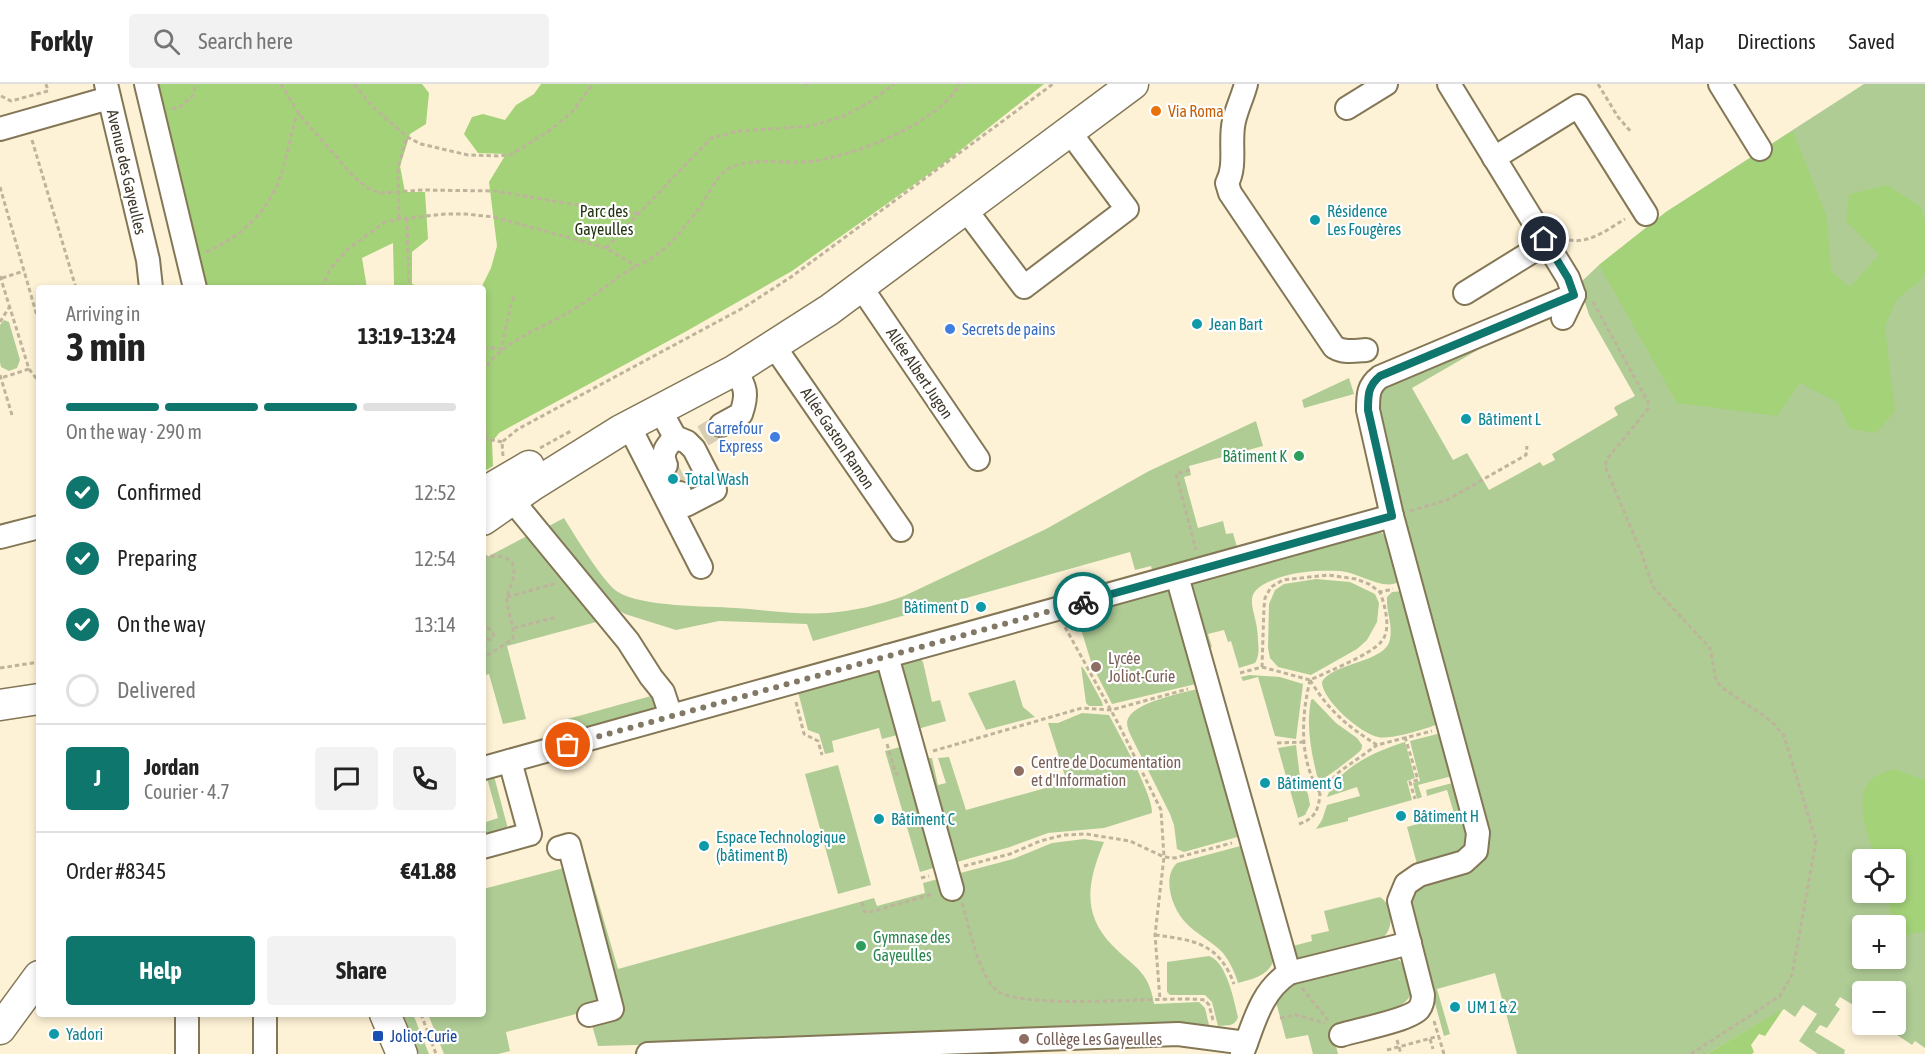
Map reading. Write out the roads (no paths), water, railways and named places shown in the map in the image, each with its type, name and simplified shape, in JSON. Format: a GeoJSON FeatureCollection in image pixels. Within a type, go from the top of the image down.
{"type":"FeatureCollection","features":[{"type":"Feature","properties":{"kind":"main road"},"geometry":{"type":"LineString","coordinates":[[486,518],[625,428],[735,370],[774,346],[861,287],[1134,84]]}},
{"type":"Feature","properties":{"kind":"main road"},"geometry":{"type":"LineString","coordinates":[[486,491],[528,467],[566,449],[625,428]]}},
{"type":"Feature","properties":{"kind":"main road"},"geometry":{"type":"LineString","coordinates":[[0,705],[36,699]]}},
{"type":"Feature","properties":{"kind":"main road"},"geometry":{"type":"LineString","coordinates":[[0,1029],[36,980]]}},
{"type":"Feature","properties":{"kind":"main road"},"geometry":{"type":"LineString","coordinates":[[386,1017],[402,1054]]}},
{"type":"Feature","properties":{"kind":"street"},"geometry":{"type":"LineString","coordinates":[[146,84],[194,285]]}},
{"type":"Feature","properties":{"kind":"street"},"geometry":{"type":"LineString","coordinates":[[1246,84],[1231,137],[1232,174],[1227,183],[1230,193],[1334,347],[1351,352],[1366,350]]}},
{"type":"Feature","properties":{"kind":"street"},"geometry":{"type":"LineString","coordinates":[[1347,108],[1386,84]]}},
{"type":"Feature","properties":{"kind":"street"},"geometry":{"type":"LineString","coordinates":[[1449,84],[1577,290]]}},
{"type":"Feature","properties":{"kind":"street"},"geometry":{"type":"LineString","coordinates":[[1720,84],[1760,148]]}},
{"type":"Feature","properties":{"kind":"street"},"geometry":{"type":"LineString","coordinates":[[0,129],[108,91]]}},
{"type":"Feature","properties":{"kind":"street","name":"Avenue des Gayeulles"},"geometry":{"type":"LineString","coordinates":[[108,91],[148,260],[151,285]]}},
{"type":"Feature","properties":{"kind":"street"},"geometry":{"type":"LineString","coordinates":[[1494,158],[1578,106],[1644,212]]}},
{"type":"Feature","properties":{"kind":"street"},"geometry":{"type":"LineString","coordinates":[[966,210],[1024,287],[1127,209],[1069,131]]}},
{"type":"Feature","properties":{"kind":"street"},"geometry":{"type":"LineString","coordinates":[[1465,293],[1545,241]]}},
{"type":"Feature","properties":{"kind":"street","name":"Avenue des Gayeulles"},"geometry":{"type":"LineString","coordinates":[[148,260],[165,285]]}},
{"type":"Feature","properties":{"kind":"street","name":"Allée Albert Jugon"},"geometry":{"type":"LineString","coordinates":[[861,287],[978,459]]}},
{"type":"Feature","properties":{"kind":"street"},"geometry":{"type":"LineString","coordinates":[[1563,318],[1577,290]]}},
{"type":"Feature","properties":{"kind":"street"},"geometry":{"type":"LineString","coordinates":[[1341,1035],[1414,1014],[1423,1002],[1399,901],[1406,884],[1419,875],[1464,862],[1476,851],[1478,833],[1410,584],[1397,515],[1368,410],[1368,394],[1372,383],[1380,376],[1577,290]]}},
{"type":"Feature","properties":{"kind":"street","name":"Allée Gaston Ramon"},"geometry":{"type":"LineString","coordinates":[[774,346],[901,530]]}},
{"type":"Feature","properties":{"kind":"street"},"geometry":{"type":"LineString","coordinates":[[666,465],[663,459],[664,448],[741,414],[746,400],[744,385],[735,370]]}},
{"type":"Feature","properties":{"kind":"street"},"geometry":{"type":"LineString","coordinates":[[660,410],[697,435]]}},
{"type":"Feature","properties":{"kind":"street"},"geometry":{"type":"LineString","coordinates":[[625,428],[700,567]]}},
{"type":"Feature","properties":{"kind":"street"},"geometry":{"type":"LineString","coordinates":[[680,493],[686,505],[715,490],[694,449],[697,435]]}},
{"type":"Feature","properties":{"kind":"street"},"geometry":{"type":"LineString","coordinates":[[512,500],[628,640],[663,692],[671,716]]}},
{"type":"Feature","properties":{"kind":"street"},"geometry":{"type":"LineString","coordinates":[[486,767],[1397,515]]}},
{"type":"Feature","properties":{"kind":"street"},"geometry":{"type":"LineString","coordinates":[[0,537],[36,527]]}},
{"type":"Feature","properties":{"kind":"street"},"geometry":{"type":"LineString","coordinates":[[1177,576],[1289,973]]}},
{"type":"Feature","properties":{"kind":"street"},"geometry":{"type":"LineString","coordinates":[[886,657],[949,880]]}},
{"type":"Feature","properties":{"kind":"street"},"geometry":{"type":"LineString","coordinates":[[486,846],[530,834],[510,761]]}},
{"type":"Feature","properties":{"kind":"street"},"geometry":{"type":"LineString","coordinates":[[559,848],[569,845],[612,1009],[589,1015]]}},
{"type":"Feature","properties":{"kind":"street"},"geometry":{"type":"LineString","coordinates":[[648,1054],[1178,1034],[1216,1039],[1246,1050],[1266,994],[1275,982],[1289,973],[1410,943]]}},
{"type":"Feature","properties":{"kind":"street"},"geometry":{"type":"LineString","coordinates":[[187,1017],[188,1054]]}},
{"type":"Feature","properties":{"kind":"street"},"geometry":{"type":"LineString","coordinates":[[265,1017],[265,1054]]}},
{"type":"Feature","properties":{"kind":"tunnel"},"geometry":{"type":"LineString","coordinates":[[703,436],[721,425]]}},
{"type":"Feature","properties":{"kind":"tunnel"},"geometry":{"type":"LineString","coordinates":[[666,465],[680,493]]}},
{"type":"Feature","properties":{"kind":"place","name":"Via Roma"},"geometry":{"type":"Point","coordinates":[1156,111]}},
{"type":"Feature","properties":{"kind":"place","name":"Résidence Les Fougères"},"geometry":{"type":"Point","coordinates":[1315,220]}},
{"type":"Feature","properties":{"kind":"place","name":"Jean Bart"},"geometry":{"type":"Point","coordinates":[1197,324]}},
{"type":"Feature","properties":{"kind":"place","name":"Secrets de pains"},"geometry":{"type":"Point","coordinates":[950,329]}},
{"type":"Feature","properties":{"kind":"place","name":"Bâtiment L"},"geometry":{"type":"Point","coordinates":[1466,419]}},
{"type":"Feature","properties":{"kind":"place","name":"Carrefour Express"},"geometry":{"type":"Point","coordinates":[775,437]}},
{"type":"Feature","properties":{"kind":"place","name":"Bâtiment K"},"geometry":{"type":"Point","coordinates":[1299,456]}},
{"type":"Feature","properties":{"kind":"place","name":"Total Wash"},"geometry":{"type":"Point","coordinates":[673,479]}},
{"type":"Feature","properties":{"kind":"place","name":"Bâtiment D"},"geometry":{"type":"Point","coordinates":[981,607]}},
{"type":"Feature","properties":{"kind":"place","name":"Lycée Joliot-Curie"},"geometry":{"type":"Point","coordinates":[1096,667]}},
{"type":"Feature","properties":{"kind":"place","name":"Centre de Documentation et d'Information"},"geometry":{"type":"Point","coordinates":[1019,771]}},
{"type":"Feature","properties":{"kind":"place","name":"Bâtiment G"},"geometry":{"type":"Point","coordinates":[1265,783]}},
{"type":"Feature","properties":{"kind":"place","name":"Bâtiment H"},"geometry":{"type":"Point","coordinates":[1401,816]}},
{"type":"Feature","properties":{"kind":"place","name":"Bâtiment C"},"geometry":{"type":"Point","coordinates":[879,819]}},
{"type":"Feature","properties":{"kind":"place","name":"Espace Technologique (bâtiment B)"},"geometry":{"type":"Point","coordinates":[704,846]}},
{"type":"Feature","properties":{"kind":"place","name":"Gymnase des Gayeulles"},"geometry":{"type":"Point","coordinates":[861,946]}},
{"type":"Feature","properties":{"kind":"place","name":"UM 1 & 2"},"geometry":{"type":"Point","coordinates":[1455,1007]}},
{"type":"Feature","properties":{"kind":"place","name":"Yadori"},"geometry":{"type":"Point","coordinates":[54,1034]}},
{"type":"Feature","properties":{"kind":"place","name":"Joliot-Curie"},"geometry":{"type":"Point","coordinates":[378,1036]}},
{"type":"Feature","properties":{"kind":"place","name":"Collège Les Gayeulles"},"geometry":{"type":"Point","coordinates":[1024,1039]}},
{"type":"Feature","properties":{"kind":"park label","name":"Parc des Gayeulles"},"geometry":{"type":"Point","coordinates":[604,220]}}]}
